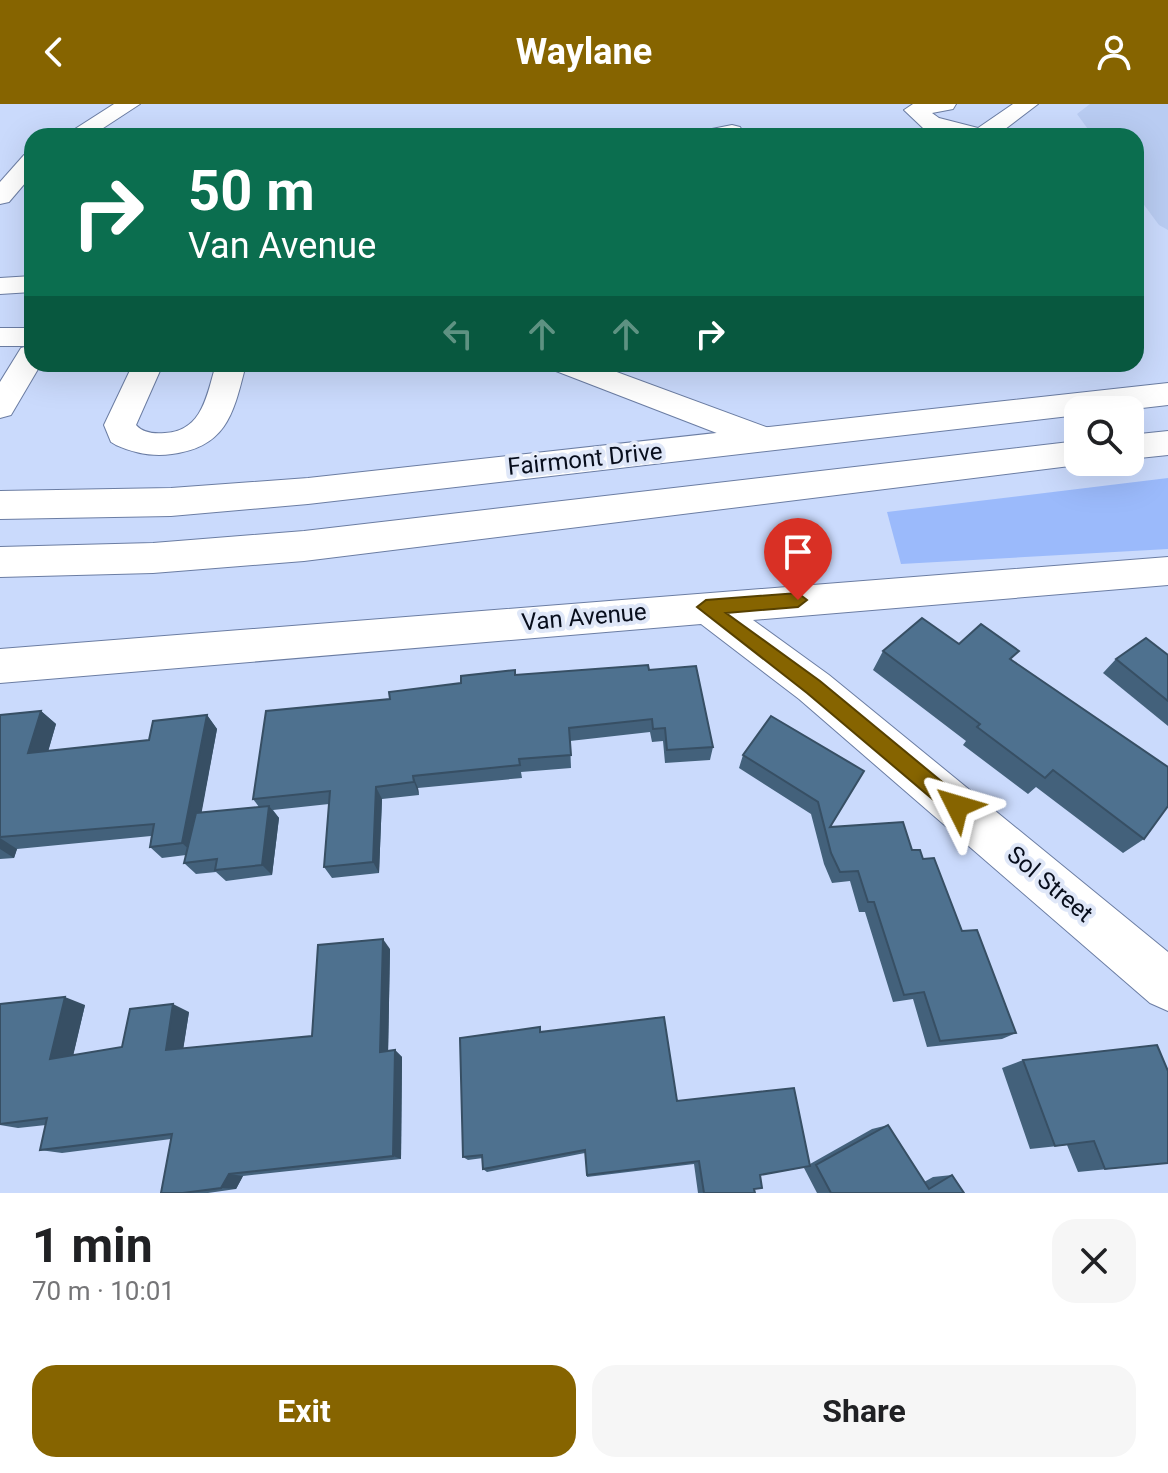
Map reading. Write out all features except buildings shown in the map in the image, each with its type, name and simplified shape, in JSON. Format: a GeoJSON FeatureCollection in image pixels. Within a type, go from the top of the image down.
{"type":"FeatureCollection","features":[{"type":"Feature","properties":{"kind":"main road","name":"Fairmont Drive"},"geometry":{"type":"LineString","coordinates":[[0,505],[171,502],[308,491],[1168,394]]}},
{"type":"Feature","properties":{"kind":"main road"},"geometry":{"type":"LineString","coordinates":[[1144,446],[1168,443]]}},
{"type":"Feature","properties":{"kind":"main road"},"geometry":{"type":"LineString","coordinates":[[0,562],[153,558],[304,546],[1064,455]]}},
{"type":"Feature","properties":{"kind":"street"},"geometry":{"type":"LineString","coordinates":[[88,128],[129,104]]}},
{"type":"Feature","properties":{"kind":"street"},"geometry":{"type":"LineString","coordinates":[[945,104],[915,110],[931,123],[951,128]]}},
{"type":"Feature","properties":{"kind":"street"},"geometry":{"type":"LineString","coordinates":[[993,128],[1027,104]]}},
{"type":"Feature","properties":{"kind":"street"},"geometry":{"type":"LineString","coordinates":[[0,197],[24,169]]}},
{"type":"Feature","properties":{"kind":"street"},"geometry":{"type":"LineString","coordinates":[[0,286],[24,284]]}},
{"type":"Feature","properties":{"kind":"street"},"geometry":{"type":"LineString","coordinates":[[0,337],[24,337]]}},
{"type":"Feature","properties":{"kind":"street"},"geometry":{"type":"LineString","coordinates":[[0,408],[24,368]]}},
{"type":"Feature","properties":{"kind":"street"},"geometry":{"type":"LineString","coordinates":[[144,372],[120,425],[123,434],[130,438],[142,443],[164,445],[197,439],[213,421],[228,372]]}},
{"type":"Feature","properties":{"kind":"street"},"geometry":{"type":"LineString","coordinates":[[588,372],[765,439]]}},
{"type":"Feature","properties":{"kind":"street","name":"Van Avenue"},"geometry":{"type":"LineString","coordinates":[[0,666],[1168,571]]}},
{"type":"Feature","properties":{"kind":"street","name":"Sol Street"},"geometry":{"type":"LineString","coordinates":[[706,607],[814,687],[1168,985]]}},
{"type":"Feature","properties":{"kind":"shaded area"},"geometry":{"type":"Polygon","coordinates":[[[1090,104],[1168,104],[1168,230],[1159,225],[1144,205],[1144,128],[1087,128],[1077,114],[1090,104]]]}},
{"type":"Feature","properties":{"kind":"shaded area"},"geometry":{"type":"Polygon","coordinates":[[[1168,478],[1168,549],[901,564],[887,512],[1168,478]]]}},
{"type":"Feature","properties":{"kind":"route"},"geometry":{"type":"LineString","coordinates":[[798,600],[706,607],[814,687],[957,806]]}}]}
